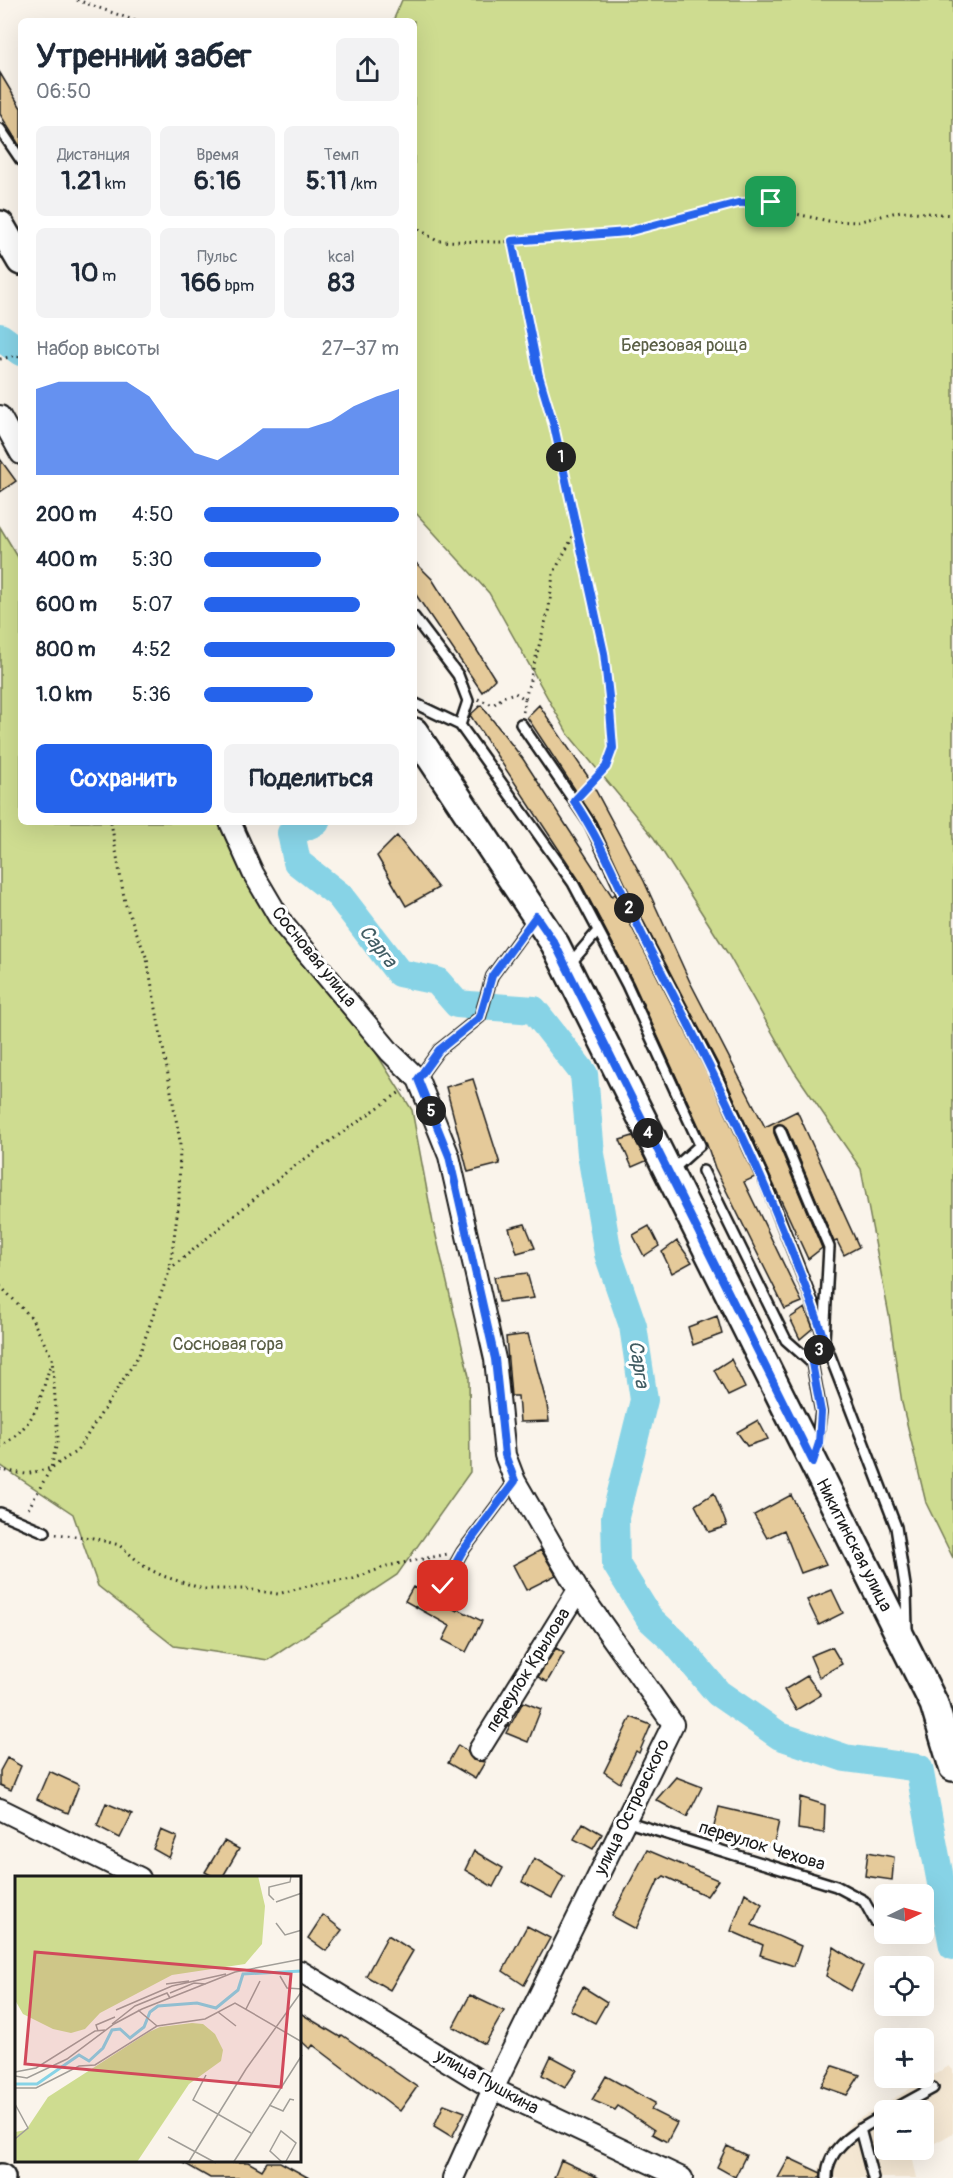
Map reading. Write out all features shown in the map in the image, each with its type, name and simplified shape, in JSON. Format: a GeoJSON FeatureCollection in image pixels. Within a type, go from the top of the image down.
{"type":"FeatureCollection","features":[{"type":"Feature","properties":{"kind":"street"},"geometry":{"type":"LineString","coordinates":[[0,225],[18,256]]}},
{"type":"Feature","properties":{"kind":"street"},"geometry":{"type":"LineString","coordinates":[[0,416],[18,449]]}},
{"type":"Feature","properties":{"kind":"street","name":"Никитинская улица"},"geometry":{"type":"LineString","coordinates":[[417,737],[536,916],[567,968],[934,1704],[953,1767]]}},
{"type":"Feature","properties":{"kind":"street","name":"Сосновая улица"},"geometry":{"type":"LineString","coordinates":[[231,825],[253,873],[283,924],[390,1052],[418,1079],[449,1156],[470,1240],[495,1359],[505,1455]]}},
{"type":"Feature","properties":{"kind":"street","name":"улица Островского"},"geometry":{"type":"LineString","coordinates":[[453,2178],[493,2089],[673,1724],[578,1590],[515,1481],[505,1455]]}},
{"type":"Feature","properties":{"kind":"street","name":"переулок Крылова"},"geometry":{"type":"LineString","coordinates":[[478,1750],[578,1590]]}},
{"type":"Feature","properties":{"kind":"street"},"geometry":{"type":"LineString","coordinates":[[0,1809],[136,1876]]}},
{"type":"Feature","properties":{"kind":"street","name":"улица Пушкина"},"geometry":{"type":"LineString","coordinates":[[302,1972],[493,2089],[682,2178]]}},
{"type":"Feature","properties":{"kind":"lane"},"geometry":{"type":"LineString","coordinates":[[0,129],[18,156]]}},
{"type":"Feature","properties":{"kind":"lane"},"geometry":{"type":"LineString","coordinates":[[417,621],[458,675],[468,701],[460,725]]}},
{"type":"Feature","properties":{"kind":"lane"},"geometry":{"type":"LineString","coordinates":[[417,704],[460,725],[541,835],[573,883],[627,985],[700,1146],[668,1174]]}},
{"type":"Feature","properties":{"kind":"lane"},"geometry":{"type":"LineString","coordinates":[[521,724],[574,801],[604,853],[630,910],[715,1074],[749,1147],[813,1303],[824,1340],[896,1527],[906,1592],[907,1650]]}},
{"type":"Feature","properties":{"kind":"lane"},"geometry":{"type":"LineString","coordinates":[[418,1079],[439,1050],[480,1017],[492,976],[536,916]]}},
{"type":"Feature","properties":{"kind":"lane"},"geometry":{"type":"LineString","coordinates":[[567,968],[598,931]]}},
{"type":"Feature","properties":{"kind":"lane"},"geometry":{"type":"LineString","coordinates":[[780,1130],[829,1247],[824,1340],[812,1363],[821,1412],[819,1443],[813,1462]]}},
{"type":"Feature","properties":{"kind":"lane"},"geometry":{"type":"LineString","coordinates":[[703,1171],[786,1340],[812,1363]]}},
{"type":"Feature","properties":{"kind":"lane"},"geometry":{"type":"LineString","coordinates":[[443,1586],[462,1552],[515,1481]]}},
{"type":"Feature","properties":{"kind":"lane"},"geometry":{"type":"LineString","coordinates":[[0,1513],[45,1532]]}},
{"type":"Feature","properties":{"kind":"lane","name":"переулок Чехова"},"geometry":{"type":"LineString","coordinates":[[625,1821],[836,1886],[864,1900],[874,1919]]}},
{"type":"Feature","properties":{"kind":"lane"},"geometry":{"type":"LineString","coordinates":[[911,2100],[933,2088]]}},
{"type":"Feature","properties":{"kind":"lane"},"geometry":{"type":"LineString","coordinates":[[827,2178],[834,2151],[860,2129],[874,2121]]}},
{"type":"Feature","properties":{"kind":"lane"},"geometry":{"type":"LineString","coordinates":[[860,2129],[873,2178]]}},
{"type":"Feature","properties":{"kind":"path"},"geometry":{"type":"LineString","coordinates":[[77,0],[128,18]]}},
{"type":"Feature","properties":{"kind":"path"},"geometry":{"type":"LineString","coordinates":[[417,228],[436,241],[512,241],[627,232],[738,203],[771,202],[787,212],[829,221],[857,222],[901,211],[953,216]]}},
{"type":"Feature","properties":{"kind":"path"},"geometry":{"type":"LineString","coordinates":[[512,241],[539,376],[556,436],[604,653],[613,748],[606,767],[574,801]]}},
{"type":"Feature","properties":{"kind":"path"},"geometry":{"type":"LineString","coordinates":[[0,359],[18,356]]}},
{"type":"Feature","properties":{"kind":"path"},"geometry":{"type":"LineString","coordinates":[[468,701],[482,699],[493,705],[505,696],[515,693],[525,699],[549,608],[553,574],[576,531]]}},
{"type":"Feature","properties":{"kind":"path"},"geometry":{"type":"LineString","coordinates":[[0,1470],[26,1474],[51,1468],[77,1450],[140,1355],[170,1269],[179,1201],[180,1141],[147,959],[125,903],[112,825]]}},
{"type":"Feature","properties":{"kind":"path"},"geometry":{"type":"LineString","coordinates":[[170,1269],[289,1170],[418,1079]]}},
{"type":"Feature","properties":{"kind":"path"},"geometry":{"type":"LineString","coordinates":[[0,1286],[31,1317],[52,1358],[58,1438],[51,1468],[20,1522]]}},
{"type":"Feature","properties":{"kind":"path"},"geometry":{"type":"LineString","coordinates":[[0,1447],[22,1433],[36,1414],[52,1358]]}},
{"type":"Feature","properties":{"kind":"path"},"geometry":{"type":"LineString","coordinates":[[45,1532],[93,1538],[119,1545],[145,1567],[163,1576],[203,1588],[247,1589],[278,1594],[315,1584],[354,1579],[387,1566],[462,1552]]}},
{"type":"Feature","properties":{"kind":"shaded area"},"geometry":{"type":"Polygon","coordinates":[[[949,2066],[953,2070],[953,2133],[934,2143],[934,2100],[891,2100],[912,2088],[934,2088],[934,2075],[949,2066]]]}},
{"type":"Feature","properties":{"kind":"shaded area"},"geometry":{"type":"Polygon","coordinates":[[[874,2110],[874,2160],[913,2160],[917,2178],[815,2178],[828,2148],[852,2123],[874,2110]]]}},
{"type":"Feature","properties":{"kind":"green space","name":"Березовая роща"},"geometry":{"type":"Polygon","coordinates":[[[402,0],[953,0],[953,1558],[926,1503],[902,1403],[889,1315],[861,1169],[794,1071],[728,954],[654,838],[568,734],[489,593],[417,514],[417,18],[394,18],[402,0]]]}},
{"type":"Feature","properties":{"kind":"green space","name":"Сосновая гора"},"geometry":{"type":"Polygon","coordinates":[[[0,527],[18,557],[18,825],[225,825],[358,1024],[412,1110],[433,1223],[469,1376],[470,1472],[397,1575],[268,1660],[174,1646],[98,1586],[73,1514],[0,1465],[0,527]]]}},
{"type":"Feature","properties":{"kind":"building"},"geometry":{"type":"Polygon","coordinates":[[[0,73],[18,103],[18,143],[0,114],[0,73]]]}},
{"type":"Feature","properties":{"kind":"building"},"geometry":{"type":"Polygon","coordinates":[[[0,459],[16,481],[0,492],[0,459]]]}},
{"type":"Feature","properties":{"kind":"building"},"geometry":{"type":"Polygon","coordinates":[[[417,564],[432,579],[495,679],[482,692],[417,596],[417,564]]]}},
{"type":"Feature","properties":{"kind":"building"},"geometry":{"type":"Polygon","coordinates":[[[481,705],[523,759],[612,896],[615,894],[709,1076],[755,1177],[744,1182],[802,1302],[785,1309],[715,1168],[706,1142],[633,982],[579,880],[470,715],[481,705]]]}},
{"type":"Feature","properties":{"kind":"building"},"geometry":{"type":"Polygon","coordinates":[[[539,705],[589,778],[644,881],[690,982],[765,1127],[797,1111],[859,1247],[844,1255],[837,1241],[834,1242],[786,1127],[778,1124],[774,1126],[774,1133],[822,1248],[808,1259],[721,1070],[636,907],[596,821],[527,717],[539,705]]]}},
{"type":"Feature","properties":{"kind":"building"},"geometry":{"type":"Polygon","coordinates":[[[397,836],[438,888],[406,906],[377,856],[397,836]]]}},
{"type":"Feature","properties":{"kind":"building"},"geometry":{"type":"Polygon","coordinates":[[[473,1079],[500,1164],[468,1172],[446,1087],[473,1079]]]}},
{"type":"Feature","properties":{"kind":"building"},"geometry":{"type":"Polygon","coordinates":[[[633,1136],[646,1161],[632,1167],[620,1140],[633,1136]]]}},
{"type":"Feature","properties":{"kind":"building"},"geometry":{"type":"Polygon","coordinates":[[[525,1224],[535,1248],[517,1253],[509,1228],[525,1224]]]}},
{"type":"Feature","properties":{"kind":"building"},"geometry":{"type":"Polygon","coordinates":[[[649,1226],[659,1246],[644,1256],[633,1235],[649,1226]]]}},
{"type":"Feature","properties":{"kind":"building"},"geometry":{"type":"Polygon","coordinates":[[[677,1241],[692,1262],[672,1273],[662,1252],[677,1241]]]}},
{"type":"Feature","properties":{"kind":"building"},"geometry":{"type":"Polygon","coordinates":[[[527,1273],[534,1298],[499,1302],[494,1277],[527,1273]]]}},
{"type":"Feature","properties":{"kind":"building"},"geometry":{"type":"Polygon","coordinates":[[[805,1308],[813,1328],[800,1339],[790,1318],[805,1308]]]}},
{"type":"Feature","properties":{"kind":"building"},"geometry":{"type":"Polygon","coordinates":[[[717,1316],[722,1334],[693,1345],[688,1327],[717,1316]]]}},
{"type":"Feature","properties":{"kind":"building"},"geometry":{"type":"Polygon","coordinates":[[[528,1334],[547,1405],[549,1421],[520,1422],[518,1396],[511,1396],[506,1337],[528,1334]]]}},
{"type":"Feature","properties":{"kind":"building"},"geometry":{"type":"Polygon","coordinates":[[[731,1359],[745,1388],[728,1396],[714,1370],[731,1359]]]}},
{"type":"Feature","properties":{"kind":"building"},"geometry":{"type":"Polygon","coordinates":[[[758,1420],[768,1439],[747,1446],[737,1432],[758,1420]]]}},
{"type":"Feature","properties":{"kind":"building"},"geometry":{"type":"Polygon","coordinates":[[[714,1493],[727,1526],[709,1532],[695,1505],[714,1493]]]}},
{"type":"Feature","properties":{"kind":"building"},"geometry":{"type":"Polygon","coordinates":[[[791,1495],[826,1564],[801,1573],[784,1530],[767,1538],[754,1515],[791,1495]]]}},
{"type":"Feature","properties":{"kind":"building"},"geometry":{"type":"Polygon","coordinates":[[[541,1550],[556,1575],[526,1590],[513,1565],[541,1550]]]}},
{"type":"Feature","properties":{"kind":"building"},"geometry":{"type":"Polygon","coordinates":[[[413,1587],[457,1611],[458,1609],[482,1621],[466,1652],[443,1640],[450,1626],[405,1601],[413,1587]]]}},
{"type":"Feature","properties":{"kind":"building"},"geometry":{"type":"Polygon","coordinates":[[[832,1590],[843,1613],[819,1625],[807,1600],[832,1590]]]}},
{"type":"Feature","properties":{"kind":"building"},"geometry":{"type":"Polygon","coordinates":[[[832,1647],[842,1664],[819,1677],[810,1656],[832,1647]]]}},
{"type":"Feature","properties":{"kind":"building"},"geometry":{"type":"Polygon","coordinates":[[[556,1648],[564,1653],[547,1682],[538,1677],[556,1648]]]}},
{"type":"Feature","properties":{"kind":"building"},"geometry":{"type":"Polygon","coordinates":[[[807,1676],[821,1695],[796,1710],[784,1690],[807,1676]]]}},
{"type":"Feature","properties":{"kind":"building"},"geometry":{"type":"Polygon","coordinates":[[[523,1702],[541,1709],[528,1742],[506,1733],[523,1702]]]}},
{"type":"Feature","properties":{"kind":"building"},"geometry":{"type":"Polygon","coordinates":[[[631,1717],[651,1725],[639,1753],[636,1751],[620,1783],[604,1772],[631,1717]]]}},
{"type":"Feature","properties":{"kind":"building"},"geometry":{"type":"Polygon","coordinates":[[[458,1745],[467,1751],[473,1760],[485,1762],[475,1779],[448,1763],[458,1745]]]}},
{"type":"Feature","properties":{"kind":"building"},"geometry":{"type":"Polygon","coordinates":[[[7,1758],[21,1766],[11,1790],[0,1785],[0,1771],[7,1758]]]}},
{"type":"Feature","properties":{"kind":"building"},"geometry":{"type":"Polygon","coordinates":[[[49,1771],[79,1785],[68,1813],[37,1799],[49,1771]]]}},
{"type":"Feature","properties":{"kind":"building"},"geometry":{"type":"Polygon","coordinates":[[[676,1777],[702,1787],[687,1817],[656,1800],[676,1777]]]}},
{"type":"Feature","properties":{"kind":"building"},"geometry":{"type":"Polygon","coordinates":[[[800,1797],[825,1805],[824,1833],[798,1829],[800,1797]]]}},
{"type":"Feature","properties":{"kind":"building"},"geometry":{"type":"Polygon","coordinates":[[[106,1803],[132,1814],[120,1838],[97,1826],[106,1803]]]}},
{"type":"Feature","properties":{"kind":"building"},"geometry":{"type":"Polygon","coordinates":[[[719,1807],[779,1821],[773,1848],[729,1832],[713,1830],[719,1807]]]}},
{"type":"Feature","properties":{"kind":"building"},"geometry":{"type":"Polygon","coordinates":[[[583,1823],[602,1834],[593,1849],[574,1839],[583,1823]]]}},
{"type":"Feature","properties":{"kind":"building"},"geometry":{"type":"Polygon","coordinates":[[[161,1830],[177,1837],[169,1858],[153,1849],[161,1830]]]}},
{"type":"Feature","properties":{"kind":"building"},"geometry":{"type":"Polygon","coordinates":[[[224,1841],[239,1849],[223,1876],[212,1876],[205,1872],[224,1841]]]}},
{"type":"Feature","properties":{"kind":"building"},"geometry":{"type":"Polygon","coordinates":[[[647,1850],[718,1880],[707,1896],[664,1876],[658,1881],[636,1929],[612,1916],[647,1850]]]}},
{"type":"Feature","properties":{"kind":"building"},"geometry":{"type":"Polygon","coordinates":[[[474,1851],[503,1868],[493,1887],[465,1870],[474,1851]]]}},
{"type":"Feature","properties":{"kind":"building"},"geometry":{"type":"Polygon","coordinates":[[[868,1852],[894,1857],[892,1880],[865,1876],[868,1852]]]}},
{"type":"Feature","properties":{"kind":"building"},"geometry":{"type":"Polygon","coordinates":[[[534,1858],[564,1876],[552,1898],[522,1882],[534,1858]]]}},
{"type":"Feature","properties":{"kind":"building"},"geometry":{"type":"Polygon","coordinates":[[[745,1893],[762,1904],[752,1925],[801,1946],[794,1966],[760,1955],[763,1945],[731,1931],[745,1893]]]}},
{"type":"Feature","properties":{"kind":"building"},"geometry":{"type":"Polygon","coordinates":[[[323,1915],[342,1930],[326,1951],[308,1938],[323,1915]]]}},
{"type":"Feature","properties":{"kind":"building"},"geometry":{"type":"Polygon","coordinates":[[[527,1926],[550,1938],[524,1985],[503,1971],[527,1926]]]}},
{"type":"Feature","properties":{"kind":"building"},"geometry":{"type":"Polygon","coordinates":[[[388,1935],[413,1951],[390,1990],[366,1976],[388,1935]]]}},
{"type":"Feature","properties":{"kind":"building"},"geometry":{"type":"Polygon","coordinates":[[[834,1947],[863,1966],[851,1991],[826,1976],[834,1947]]]}},
{"type":"Feature","properties":{"kind":"building"},"geometry":{"type":"Polygon","coordinates":[[[583,1987],[607,2002],[595,2023],[570,2010],[583,1987]]]}},
{"type":"Feature","properties":{"kind":"building"},"geometry":{"type":"Polygon","coordinates":[[[470,1995],[504,2011],[485,2044],[453,2027],[470,1995]]]}},
{"type":"Feature","properties":{"kind":"building"},"geometry":{"type":"Polygon","coordinates":[[[302,2014],[340,2037],[342,2035],[417,2087],[400,2111],[313,2045],[310,2049],[302,2042],[302,2014]]]}},
{"type":"Feature","properties":{"kind":"building"},"geometry":{"type":"Polygon","coordinates":[[[551,2056],[577,2070],[565,2088],[542,2075],[551,2056]]]}},
{"type":"Feature","properties":{"kind":"building"},"geometry":{"type":"Polygon","coordinates":[[[833,2066],[860,2075],[847,2095],[821,2086],[833,2066]]]}},
{"type":"Feature","properties":{"kind":"building"},"geometry":{"type":"Polygon","coordinates":[[[606,2076],[655,2103],[651,2110],[677,2123],[667,2142],[652,2134],[654,2130],[618,2106],[615,2110],[592,2100],[606,2076]]]}},
{"type":"Feature","properties":{"kind":"building"},"geometry":{"type":"Polygon","coordinates":[[[444,2104],[465,2112],[452,2137],[434,2126],[444,2104]]]}},
{"type":"Feature","properties":{"kind":"building"},"geometry":{"type":"Polygon","coordinates":[[[727,2146],[746,2155],[735,2177],[717,2167],[727,2146]]]}},
{"type":"Feature","properties":{"kind":"building"},"geometry":{"type":"Polygon","coordinates":[[[789,2158],[821,2173],[820,2178],[778,2178],[789,2158]]]}},
{"type":"Feature","properties":{"kind":"building"},"geometry":{"type":"Polygon","coordinates":[[[561,2160],[599,2178],[554,2178],[561,2160]]]}},
{"type":"Feature","properties":{"kind":"building"},"geometry":{"type":"Polygon","coordinates":[[[184,2163],[250,2163],[262,2170],[266,2163],[282,2163],[309,2178],[210,2178],[184,2163]]]}},
{"type":"Feature","properties":{"kind":"waterway","name":"Сарга"},"geometry":{"type":"LineString","coordinates":[[0,337],[18,350]]}},
{"type":"Feature","properties":{"kind":"waterway","name":"Сарга"},"geometry":{"type":"LineString","coordinates":[[309,825],[291,833],[297,862],[339,895],[399,973],[437,981],[457,1004],[534,1010],[584,1074],[591,1154],[608,1254],[633,1326],[644,1400],[615,1517],[616,1564],[650,1619],[675,1642],[718,1693],[780,1736],[845,1758],[919,1768],[953,1946]]}},
{"type":"Feature","properties":{"kind":"route"},"geometry":{"type":"LineString","coordinates":[[443,1586],[462,1552],[515,1481],[505,1455],[495,1359],[470,1240],[449,1156],[418,1079],[439,1050],[480,1017],[492,976],[536,916],[555,944],[813,1462],[819,1443],[821,1412],[812,1363],[824,1340],[813,1303],[764,1179],[715,1074],[630,910],[590,824],[574,801],[606,767],[613,748],[609,697],[604,653],[554,426],[539,376],[512,241],[627,232],[673,218],[738,203],[771,202]]}}]}
